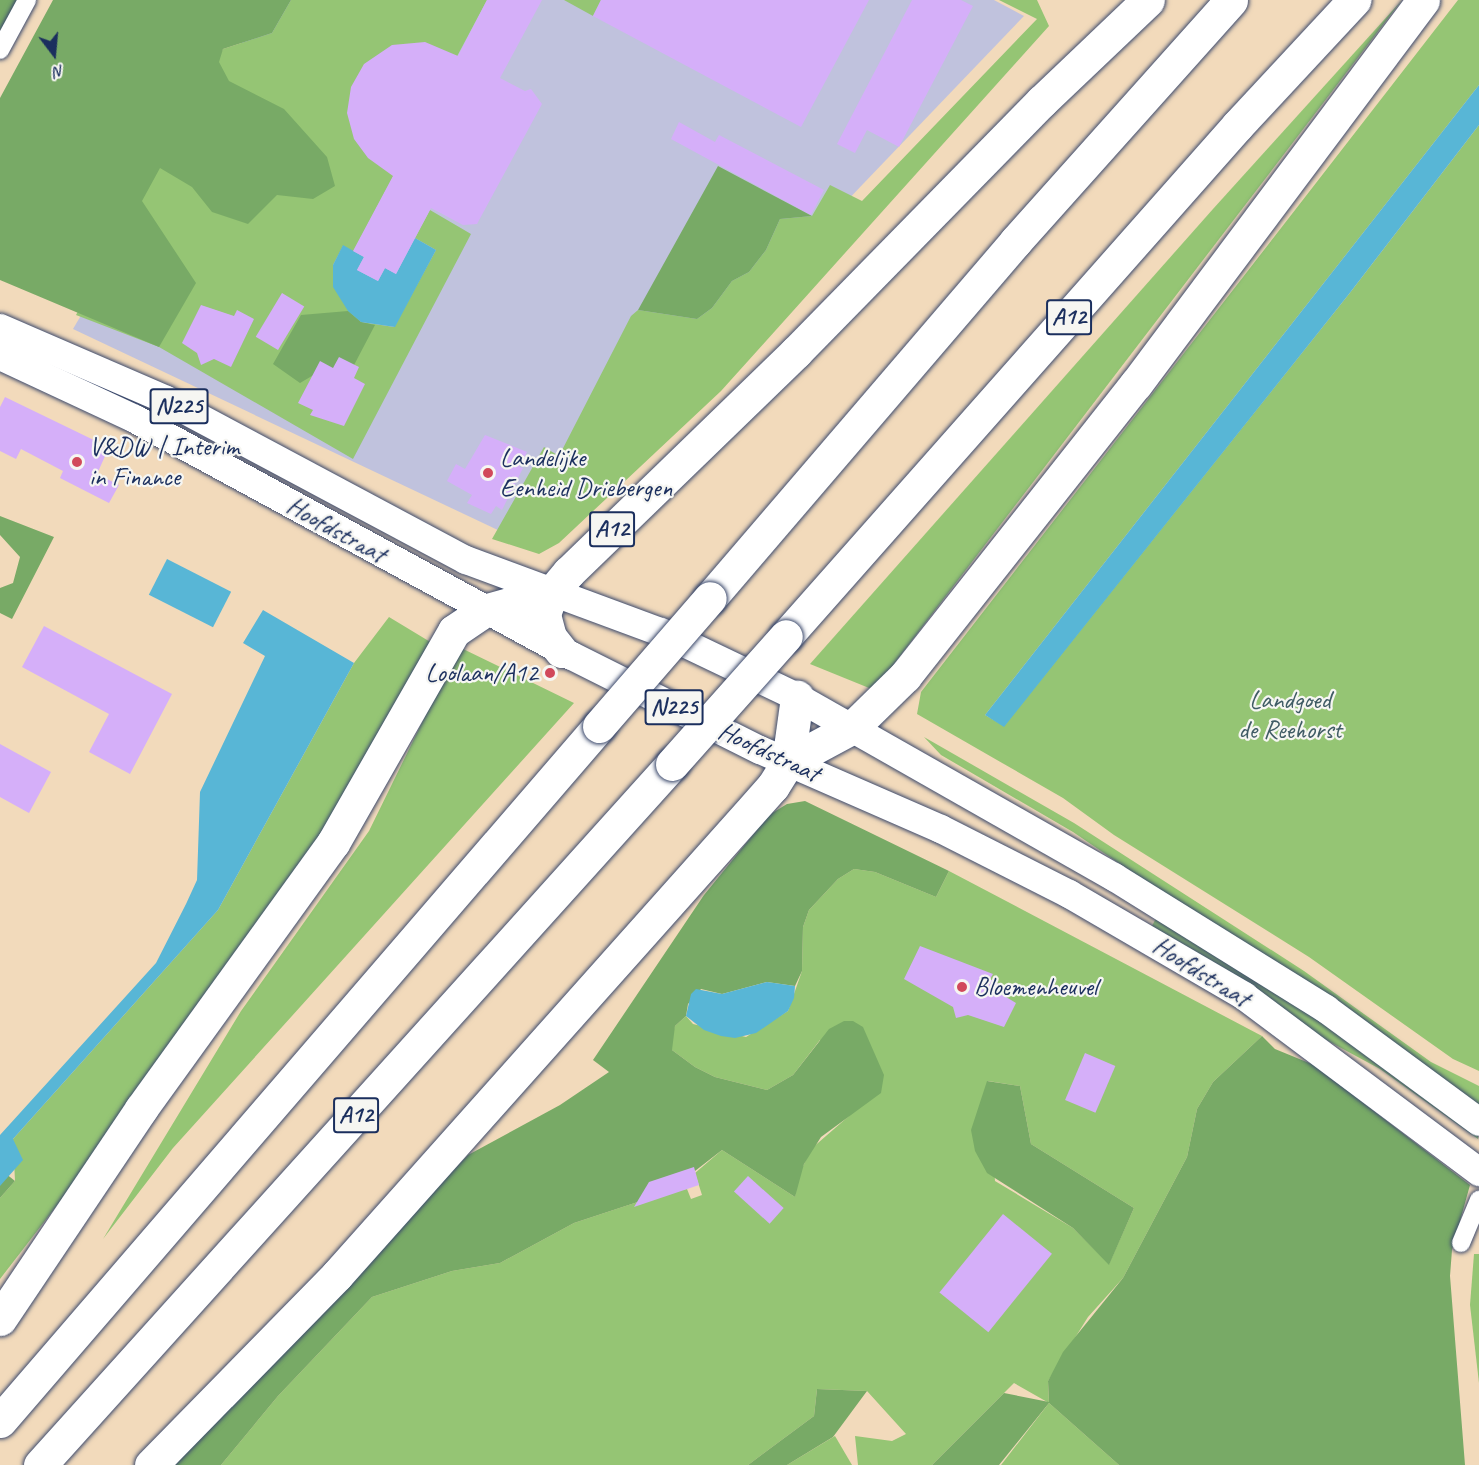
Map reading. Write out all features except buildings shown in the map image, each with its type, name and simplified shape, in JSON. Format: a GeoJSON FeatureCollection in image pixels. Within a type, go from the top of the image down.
{"type":"FeatureCollection","features":[{"type":"Feature","properties":{"kind":"highway","name":"A12"},"geometry":{"type":"LineString","coordinates":[[552,592],[796,352],[1042,101],[1148,0]]}},
{"type":"Feature","properties":{"kind":"highway","name":"A12"},"geometry":{"type":"LineString","coordinates":[[0,1421],[1015,242],[1231,0]]}},
{"type":"Feature","properties":{"kind":"highway","name":"A12"},"geometry":{"type":"LineString","coordinates":[[40,1465],[672,764],[1230,134],[1354,0]]}},
{"type":"Feature","properties":{"kind":"highway"},"geometry":{"type":"LineString","coordinates":[[788,762],[853,727],[905,676],[1011,544],[1423,0]]}},
{"type":"Feature","properties":{"kind":"highway"},"geometry":{"type":"LineString","coordinates":[[0,1319],[141,1109],[333,843],[454,631],[472,604],[552,592]]}},
{"type":"Feature","properties":{"kind":"highway"},"geometry":{"type":"LineString","coordinates":[[552,592],[545,608],[545,625],[561,651]]}},
{"type":"Feature","properties":{"kind":"highway"},"geometry":{"type":"LineString","coordinates":[[152,1465],[337,1275],[773,786],[788,762],[797,697]]}},
{"type":"Feature","properties":{"kind":"main road","name":"Hoofdstraat"},"geometry":{"type":"LineString","coordinates":[[0,328],[174,404],[466,560],[701,649],[853,727],[1104,871],[1326,1009],[1479,1122]]}},
{"type":"Feature","properties":{"kind":"main road","name":"Hoofdstraat"},"geometry":{"type":"LineString","coordinates":[[0,356],[135,419],[561,651],[788,762],[941,829],[1197,965],[1244,996],[1479,1172]]}},
{"type":"Feature","properties":{"kind":"street"},"geometry":{"type":"LineString","coordinates":[[0,50],[27,0]]}},
{"type":"Feature","properties":{"kind":"street"},"geometry":{"type":"LineString","coordinates":[[1461,1243],[1479,1200]]}},
{"type":"Feature","properties":{"kind":"shaded area"},"geometry":{"type":"Polygon","coordinates":[[[267,0],[994,0],[1024,16],[521,541],[73,329],[267,0]]]}},
{"type":"Feature","properties":{"kind":"green space"},"geometry":{"type":"Polygon","coordinates":[[[0,0],[26,0],[0,46],[0,0]]]}},
{"type":"Feature","properties":{"kind":"green space"},"geometry":{"type":"Polygon","coordinates":[[[53,0],[291,0],[272,33],[223,49],[219,62],[229,81],[284,109],[327,157],[335,186],[313,199],[277,195],[248,224],[212,212],[192,187],[160,168],[142,201],[196,283],[159,347],[0,280],[0,98],[53,0]]]}},
{"type":"Feature","properties":{"kind":"green space"},"geometry":{"type":"Polygon","coordinates":[[[291,0],[487,0],[353,252],[343,246],[333,265],[333,283],[361,322],[394,327],[436,250],[415,238],[430,210],[471,234],[353,459],[159,347],[76,315],[223,49],[272,33],[291,0]]]}},
{"type":"Feature","properties":{"kind":"green space"},"geometry":{"type":"Polygon","coordinates":[[[564,0],[601,0],[593,16],[564,0]]]}},
{"type":"Feature","properties":{"kind":"green space"},"geometry":{"type":"Polygon","coordinates":[[[999,0],[1037,0],[1049,26],[721,391],[559,543],[539,554],[492,539],[544,447],[559,456],[631,316],[638,310],[697,319],[712,308],[732,281],[749,272],[766,250],[780,219],[812,216],[830,185],[862,201],[1037,19],[999,0]]]}},
{"type":"Feature","properties":{"kind":"green space"},"geometry":{"type":"Polygon","coordinates":[[[1402,0],[874,690],[810,664],[1213,209],[1402,0]]]}},
{"type":"Feature","properties":{"kind":"green space","name":"Landgoed de Reehorst"},"geometry":{"type":"Polygon","coordinates":[[[1458,0],[1479,0],[1479,85],[985,715],[1004,726],[1349,294],[1479,125],[1479,1071],[1453,1059],[1309,957],[1114,835],[1063,798],[917,714],[921,692],[1458,0]]]}},
{"type":"Feature","properties":{"kind":"green space"},"geometry":{"type":"Polygon","coordinates":[[[718,166],[812,216],[780,219],[766,250],[749,272],[732,281],[712,308],[697,319],[638,310],[718,166]]]}},
{"type":"Feature","properties":{"kind":"green space"},"geometry":{"type":"Polygon","coordinates":[[[348,311],[361,322],[375,325],[353,367],[322,370],[300,383],[273,364],[301,315],[348,311]]]}},
{"type":"Feature","properties":{"kind":"green space"},"geometry":{"type":"Polygon","coordinates":[[[0,516],[54,537],[12,619],[0,613],[0,588],[13,583],[20,557],[0,535],[0,516]]]}},
{"type":"Feature","properties":{"kind":"green space"},"geometry":{"type":"Polygon","coordinates":[[[389,617],[432,643],[358,781],[85,1169],[0,1279],[0,1198],[15,1181],[13,1139],[218,910],[354,663],[389,617]]]}},
{"type":"Feature","properties":{"kind":"green space"},"geometry":{"type":"Polygon","coordinates":[[[459,647],[574,703],[173,1148],[103,1239],[241,1011],[369,831],[459,647]]]}},
{"type":"Feature","properties":{"kind":"green space"},"geometry":{"type":"Polygon","coordinates":[[[924,737],[1074,823],[1304,971],[1431,1062],[1479,1086],[1479,1108],[1073,832],[941,755],[924,737]]]}},
{"type":"Feature","properties":{"kind":"green space"},"geometry":{"type":"Polygon","coordinates":[[[805,801],[949,871],[936,897],[875,872],[854,869],[838,879],[809,910],[803,927],[802,971],[795,986],[767,982],[722,994],[701,989],[688,1004],[686,1016],[675,1026],[672,1050],[695,1067],[715,1077],[767,1090],[793,1075],[829,1029],[844,1021],[853,1021],[863,1027],[884,1075],[881,1093],[821,1137],[804,1164],[795,1197],[722,1150],[668,1192],[574,1223],[500,1263],[452,1271],[372,1297],[278,1396],[221,1465],[170,1465],[468,1155],[560,1105],[609,1072],[593,1060],[704,895],[769,815],[787,804],[805,801]]]}},
{"type":"Feature","properties":{"kind":"green space"},"geometry":{"type":"Polygon","coordinates":[[[854,869],[875,872],[936,897],[949,871],[1262,1036],[1213,1082],[1197,1109],[1187,1157],[1123,1278],[1088,1317],[1048,1381],[1049,1403],[1014,1383],[932,1465],[858,1465],[855,1436],[892,1441],[906,1434],[867,1391],[817,1389],[814,1416],[748,1465],[221,1465],[278,1396],[372,1297],[452,1271],[500,1263],[574,1223],[668,1192],[687,1189],[691,1199],[702,1195],[695,1173],[722,1150],[795,1197],[797,1179],[811,1149],[849,1116],[820,1040],[793,1075],[767,1090],[715,1077],[695,1067],[672,1050],[671,1038],[675,1026],[686,1016],[693,1024],[746,1037],[788,1011],[802,971],[803,927],[809,910],[838,879],[854,869]],[[988,1081],[995,1181],[1073,1228],[1109,1264],[1134,1208],[1031,1144],[1020,1086],[988,1081]]]}},
{"type":"Feature","properties":{"kind":"green space"},"geometry":{"type":"Polygon","coordinates":[[[1158,914],[1293,999],[1478,1135],[1478,1139],[1380,1069],[1306,1029],[1152,926],[1158,914]]]}},
{"type":"Feature","properties":{"kind":"green space"},"geometry":{"type":"Polygon","coordinates":[[[1262,1036],[1275,1049],[1314,1065],[1470,1185],[1452,1250],[1450,1276],[1465,1465],[1119,1465],[1049,1403],[999,1465],[932,1465],[1004,1393],[1049,1402],[1048,1381],[1063,1352],[1123,1278],[1187,1157],[1197,1109],[1213,1082],[1262,1036]]]}},
{"type":"Feature","properties":{"kind":"green space"},"geometry":{"type":"Polygon","coordinates":[[[987,1081],[1020,1086],[1031,1144],[1134,1208],[1109,1265],[1073,1228],[987,1173],[975,1151],[971,1130],[987,1081]]]}},
{"type":"Feature","properties":{"kind":"green space"},"geometry":{"type":"Polygon","coordinates":[[[0,1169],[15,1181],[0,1198],[0,1169]]]}},
{"type":"Feature","properties":{"kind":"green space"},"geometry":{"type":"Polygon","coordinates":[[[1474,1254],[1479,1254],[1479,1383],[1470,1305],[1474,1254]]]}},
{"type":"Feature","properties":{"kind":"green space"},"geometry":{"type":"Polygon","coordinates":[[[817,1389],[867,1391],[833,1437],[787,1465],[748,1465],[814,1416],[817,1389]]]}},
{"type":"Feature","properties":{"kind":"green space"},"geometry":{"type":"Polygon","coordinates":[[[1049,1403],[1119,1465],[1001,1465],[1049,1403]]]}},
{"type":"Feature","properties":{"kind":"green space"},"geometry":{"type":"Polygon","coordinates":[[[835,1436],[852,1465],[787,1465],[835,1436]]]}},
{"type":"Feature","properties":{"kind":"water"},"geometry":{"type":"Polygon","coordinates":[[[1479,85],[1479,125],[1349,294],[1004,727],[985,715],[1479,85]]]}},
{"type":"Feature","properties":{"kind":"water"},"geometry":{"type":"Polygon","coordinates":[[[415,238],[436,250],[395,327],[361,322],[348,311],[333,287],[333,265],[343,245],[364,257],[357,270],[378,281],[385,268],[396,274],[415,238]]]}},
{"type":"Feature","properties":{"kind":"water"},"geometry":{"type":"Polygon","coordinates":[[[167,559],[231,592],[213,627],[149,595],[167,559]]]}},
{"type":"Feature","properties":{"kind":"water"},"geometry":{"type":"Polygon","coordinates":[[[263,610],[354,663],[218,910],[13,1139],[23,1160],[0,1186],[0,1135],[156,963],[197,880],[200,792],[265,656],[243,643],[263,610]]]}},
{"type":"Feature","properties":{"kind":"water"},"geometry":{"type":"Polygon","coordinates":[[[767,982],[795,986],[794,998],[788,1011],[756,1033],[735,1038],[721,1036],[704,1030],[686,1016],[691,994],[696,989],[722,994],[767,982]]]}},
{"type":"Feature","properties":{"kind":"place","name":"V&DW | Interim in Finance"},"geometry":{"type":"Point","coordinates":[77,462]}},
{"type":"Feature","properties":{"kind":"place","name":"Landelijke Eenheid Driebergen"},"geometry":{"type":"Point","coordinates":[488,473]}},
{"type":"Feature","properties":{"kind":"place","name":"Loolaan/A12"},"geometry":{"type":"Point","coordinates":[550,673]}},
{"type":"Feature","properties":{"kind":"place","name":"Bloemenheuvel"},"geometry":{"type":"Point","coordinates":[962,987]}}]}
